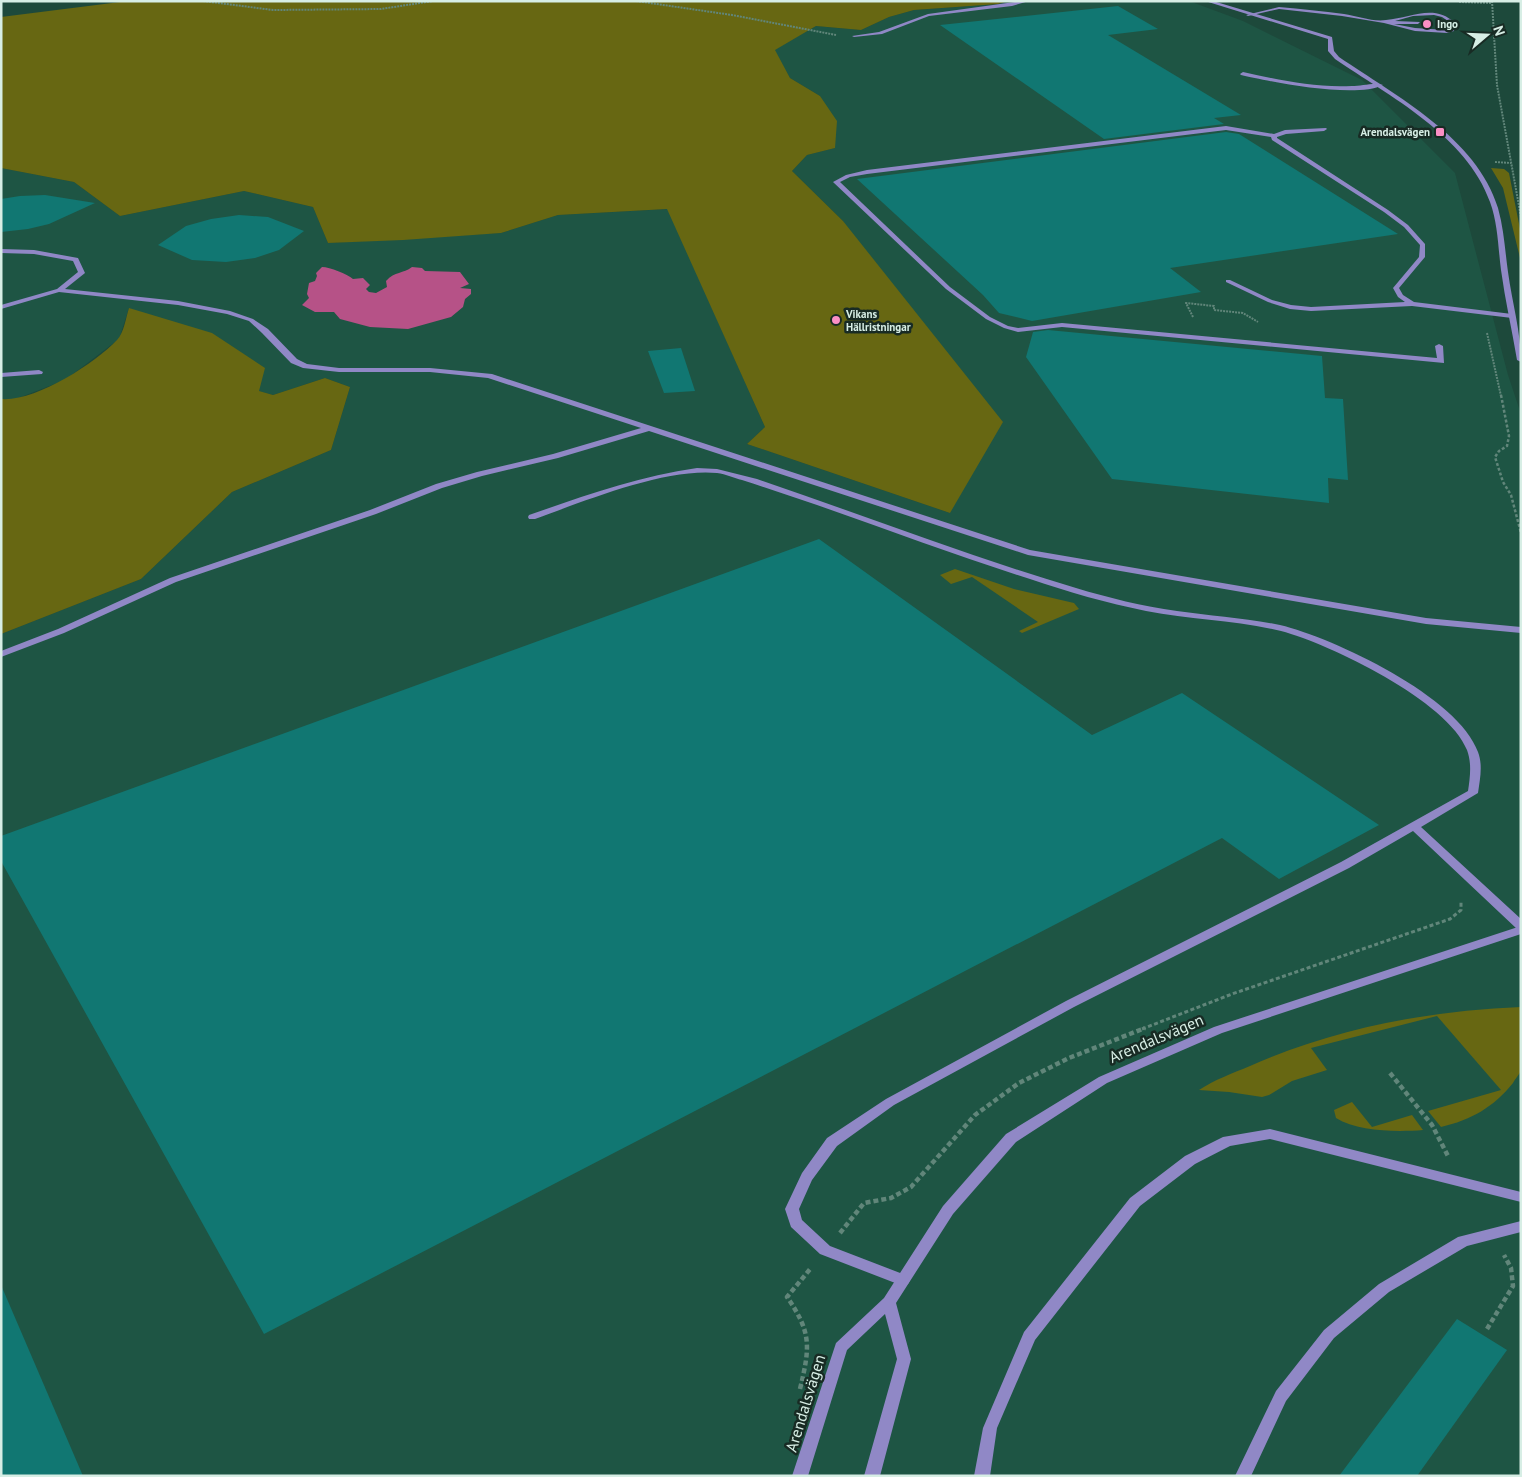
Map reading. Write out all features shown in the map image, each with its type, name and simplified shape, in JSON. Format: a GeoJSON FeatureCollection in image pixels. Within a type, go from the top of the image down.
{"type":"FeatureCollection","features":[{"type":"Feature","properties":{"kind":"street"},"geometry":{"type":"LineString","coordinates":[[854,36],[880,33],[928,15],[1012,5],[1027,1]]}},
{"type":"Feature","properties":{"kind":"street"},"geometry":{"type":"LineString","coordinates":[[1207,1],[1248,15],[1324,34],[1330,38],[1331,51],[1337,58],[1380,85],[1445,137],[1468,160],[1484,181],[1493,200],[1521,360]]}},
{"type":"Feature","properties":{"kind":"street"},"geometry":{"type":"LineString","coordinates":[[1248,15],[1279,8],[1385,22],[1417,22]]}},
{"type":"Feature","properties":{"kind":"street"},"geometry":{"type":"LineString","coordinates":[[1385,22],[1423,14],[1444,16],[1451,25]]}},
{"type":"Feature","properties":{"kind":"street"},"geometry":{"type":"LineString","coordinates":[[1437,20],[1451,25]]}},
{"type":"Feature","properties":{"kind":"street"},"geometry":{"type":"LineString","coordinates":[[1385,22],[1396,27],[1447,32],[1451,25]]}},
{"type":"Feature","properties":{"kind":"street"},"geometry":{"type":"LineString","coordinates":[[1436,28],[1451,25]]}},
{"type":"Feature","properties":{"kind":"street"},"geometry":{"type":"LineString","coordinates":[[1243,74],[1325,88],[1363,88],[1380,85]]}},
{"type":"Feature","properties":{"kind":"street"},"geometry":{"type":"LineString","coordinates":[[1324,130],[1285,132],[1274,136],[1226,128],[867,172],[848,176],[836,182],[948,288],[988,318],[1006,327],[1018,330],[1062,325],[1441,361],[1438,346]]}},
{"type":"Feature","properties":{"kind":"street"},"geometry":{"type":"LineString","coordinates":[[1274,136],[1274,139],[1286,148],[1406,226],[1423,246],[1422,257],[1396,288],[1400,296],[1412,304]]}},
{"type":"Feature","properties":{"kind":"street"},"geometry":{"type":"LineString","coordinates":[[1,251],[34,252],[76,259],[82,273],[59,290],[1,307]]}},
{"type":"Feature","properties":{"kind":"street"},"geometry":{"type":"LineString","coordinates":[[1228,281],[1270,301],[1290,307],[1311,309],[1412,304],[1512,316]]}},
{"type":"Feature","properties":{"kind":"street"},"geometry":{"type":"LineString","coordinates":[[59,290],[178,302],[236,315],[251,320],[266,331],[294,360],[306,366],[339,370],[430,370],[489,376],[1028,552],[1426,621],[1521,630]]}},
{"type":"Feature","properties":{"kind":"street"},"geometry":{"type":"LineString","coordinates":[[1,375],[39,372]]}},
{"type":"Feature","properties":{"kind":"street"},"geometry":{"type":"LineString","coordinates":[[1,654],[61,631],[173,580],[373,512],[439,486],[555,456],[650,428]]}},
{"type":"Feature","properties":{"kind":"street"},"geometry":{"type":"LineString","coordinates":[[532,517],[658,478],[690,472],[717,471],[754,481],[1043,581],[1104,598],[1159,610],[1280,628],[1339,649],[1373,666],[1417,693],[1454,722],[1471,746],[1477,769],[1473,793],[1345,865],[1070,1004],[969,1058],[890,1102],[832,1142],[807,1177],[792,1209],[796,1224],[826,1250],[903,1280]]}},
{"type":"Feature","properties":{"kind":"street"},"geometry":{"type":"LineString","coordinates":[[1414,826],[1521,926]]}},
{"type":"Feature","properties":{"kind":"street","name":"Arendalsvägen"},"geometry":{"type":"LineString","coordinates":[[800,1476],[841,1347],[889,1302],[948,1210],[1011,1138],[1103,1080],[1218,1030],[1521,930]]}},
{"type":"Feature","properties":{"kind":"street"},"geometry":{"type":"LineString","coordinates":[[982,1476],[990,1428],[1029,1336],[1135,1202],[1190,1160],[1228,1141],[1270,1134],[1521,1198]]}},
{"type":"Feature","properties":{"kind":"street"},"geometry":{"type":"LineString","coordinates":[[1243,1476],[1281,1396],[1329,1334],[1384,1288],[1463,1241],[1521,1226]]}},
{"type":"Feature","properties":{"kind":"street"},"geometry":{"type":"LineString","coordinates":[[872,1476],[904,1359],[889,1302]]}},
{"type":"Feature","properties":{"kind":"path"},"geometry":{"type":"LineString","coordinates":[[204,1],[273,10],[381,9],[432,1]]}},
{"type":"Feature","properties":{"kind":"path"},"geometry":{"type":"LineString","coordinates":[[636,1],[732,15],[815,32],[854,36]]}},
{"type":"Feature","properties":{"kind":"path"},"geometry":{"type":"LineString","coordinates":[[1492,1],[1498,85],[1521,217]]}},
{"type":"Feature","properties":{"kind":"path"},"geometry":{"type":"LineString","coordinates":[[1482,313],[1495,363],[1508,436],[1507,446],[1498,451],[1495,457],[1503,482],[1511,495],[1521,533]]}},
{"type":"Feature","properties":{"kind":"shaded area"},"geometry":{"type":"Polygon","coordinates":[[[128,1],[1008,1],[998,4],[914,10],[889,17],[861,30],[816,26],[775,50],[790,78],[820,96],[837,121],[835,148],[807,155],[792,171],[843,221],[1003,422],[950,513],[747,444],[765,427],[667,209],[558,215],[501,233],[328,243],[313,207],[244,191],[120,216],[74,182],[1,168],[1,17],[128,1]]]}},
{"type":"Feature","properties":{"kind":"shaded area"},"geometry":{"type":"Polygon","coordinates":[[[1008,1],[1189,1],[1243,21],[1362,80],[1455,173],[1508,375],[1521,414],[1521,1476],[1,1476],[1,634],[141,579],[232,492],[331,450],[350,387],[325,378],[273,395],[258,391],[264,368],[129,308],[119,339],[65,380],[13,400],[1,399],[1,168],[74,182],[120,216],[244,191],[313,207],[328,243],[501,233],[558,215],[668,209],[765,427],[747,444],[950,513],[843,221],[792,171],[807,155],[835,148],[820,96],[790,78],[774,50],[816,26],[861,30],[889,17],[914,10],[998,4],[1008,1]]]}},
{"type":"Feature","properties":{"kind":"shaded area"},"geometry":{"type":"Polygon","coordinates":[[[1491,168],[1504,169],[1509,173],[1521,234],[1521,262],[1503,188],[1491,168]]]}},
{"type":"Feature","properties":{"kind":"shaded area"},"geometry":{"type":"Polygon","coordinates":[[[322,267],[338,271],[353,279],[363,278],[370,285],[366,289],[369,292],[376,293],[387,287],[386,281],[389,278],[412,267],[422,268],[425,271],[460,272],[469,284],[460,288],[471,289],[471,294],[465,299],[463,307],[451,317],[408,329],[370,327],[340,319],[334,312],[315,312],[302,305],[309,298],[307,294],[309,283],[315,281],[316,273],[322,267]]]}},
{"type":"Feature","properties":{"kind":"shaded area"},"geometry":{"type":"Polygon","coordinates":[[[129,308],[212,333],[265,368],[259,391],[273,395],[325,378],[350,387],[331,450],[232,492],[141,579],[1,634],[1,399],[15,398],[47,388],[94,360],[117,340],[123,329],[129,308]]]}},
{"type":"Feature","properties":{"kind":"shaded area"},"geometry":{"type":"Polygon","coordinates":[[[955,569],[1014,589],[1074,603],[1079,609],[1022,633],[1019,631],[1038,622],[972,577],[951,584],[940,575],[955,569]]]}},
{"type":"Feature","properties":{"kind":"shaded area"},"geometry":{"type":"Polygon","coordinates":[[[1521,1007],[1521,1070],[1519,1075],[1490,1106],[1462,1121],[1441,1127],[1428,1111],[1501,1090],[1437,1016],[1311,1048],[1327,1070],[1292,1081],[1269,1095],[1262,1097],[1199,1090],[1224,1077],[1282,1053],[1315,1041],[1349,1032],[1417,1017],[1521,1007]]]}},
{"type":"Feature","properties":{"kind":"shaded area"},"geometry":{"type":"Polygon","coordinates":[[[1352,1102],[1372,1127],[1412,1115],[1423,1130],[1378,1130],[1355,1126],[1336,1118],[1334,1110],[1352,1102]]]}},
{"type":"Feature","properties":{"kind":"building"},"geometry":{"type":"Polygon","coordinates":[[[1118,6],[1158,29],[1108,35],[1241,115],[1214,118],[1224,124],[1104,139],[940,25],[1118,6]]]}},
{"type":"Feature","properties":{"kind":"building"},"geometry":{"type":"Polygon","coordinates":[[[1226,132],[1239,134],[1398,234],[1170,268],[1201,292],[1032,321],[999,313],[983,295],[857,179],[1226,132]]]}},
{"type":"Feature","properties":{"kind":"building"},"geometry":{"type":"Polygon","coordinates":[[[45,195],[95,203],[49,224],[1,232],[1,199],[45,195]]]}},
{"type":"Feature","properties":{"kind":"building"},"geometry":{"type":"Polygon","coordinates":[[[239,215],[268,217],[304,231],[279,250],[255,258],[226,262],[192,260],[158,245],[186,226],[211,219],[239,215]]]}},
{"type":"Feature","properties":{"kind":"building"},"geometry":{"type":"Polygon","coordinates":[[[1048,330],[1322,356],[1325,398],[1343,399],[1348,480],[1328,478],[1329,503],[1112,479],[1026,357],[1033,332],[1048,330]]]}},
{"type":"Feature","properties":{"kind":"building"},"geometry":{"type":"Polygon","coordinates":[[[681,348],[695,391],[664,393],[648,351],[681,348]]]}},
{"type":"Feature","properties":{"kind":"building"},"geometry":{"type":"Polygon","coordinates":[[[819,539],[1092,735],[1182,693],[1379,825],[1279,879],[1222,838],[264,1334],[1,861],[1,836],[819,539]]]}},
{"type":"Feature","properties":{"kind":"building"},"geometry":{"type":"Polygon","coordinates":[[[1,1285],[83,1476],[1,1476],[1,1285]]]}},
{"type":"Feature","properties":{"kind":"building"},"geometry":{"type":"Polygon","coordinates":[[[1457,1319],[1507,1350],[1417,1476],[1339,1476],[1457,1319]]]}},
{"type":"Feature","properties":{"kind":"place","name":"Ingo"},"geometry":{"type":"Point","coordinates":[1427,24]}},
{"type":"Feature","properties":{"kind":"place","name":"Arendalsvägen"},"geometry":{"type":"Point","coordinates":[1440,132]}},
{"type":"Feature","properties":{"kind":"place","name":"Vikans Hällristningar"},"geometry":{"type":"Point","coordinates":[836,320]}}]}
